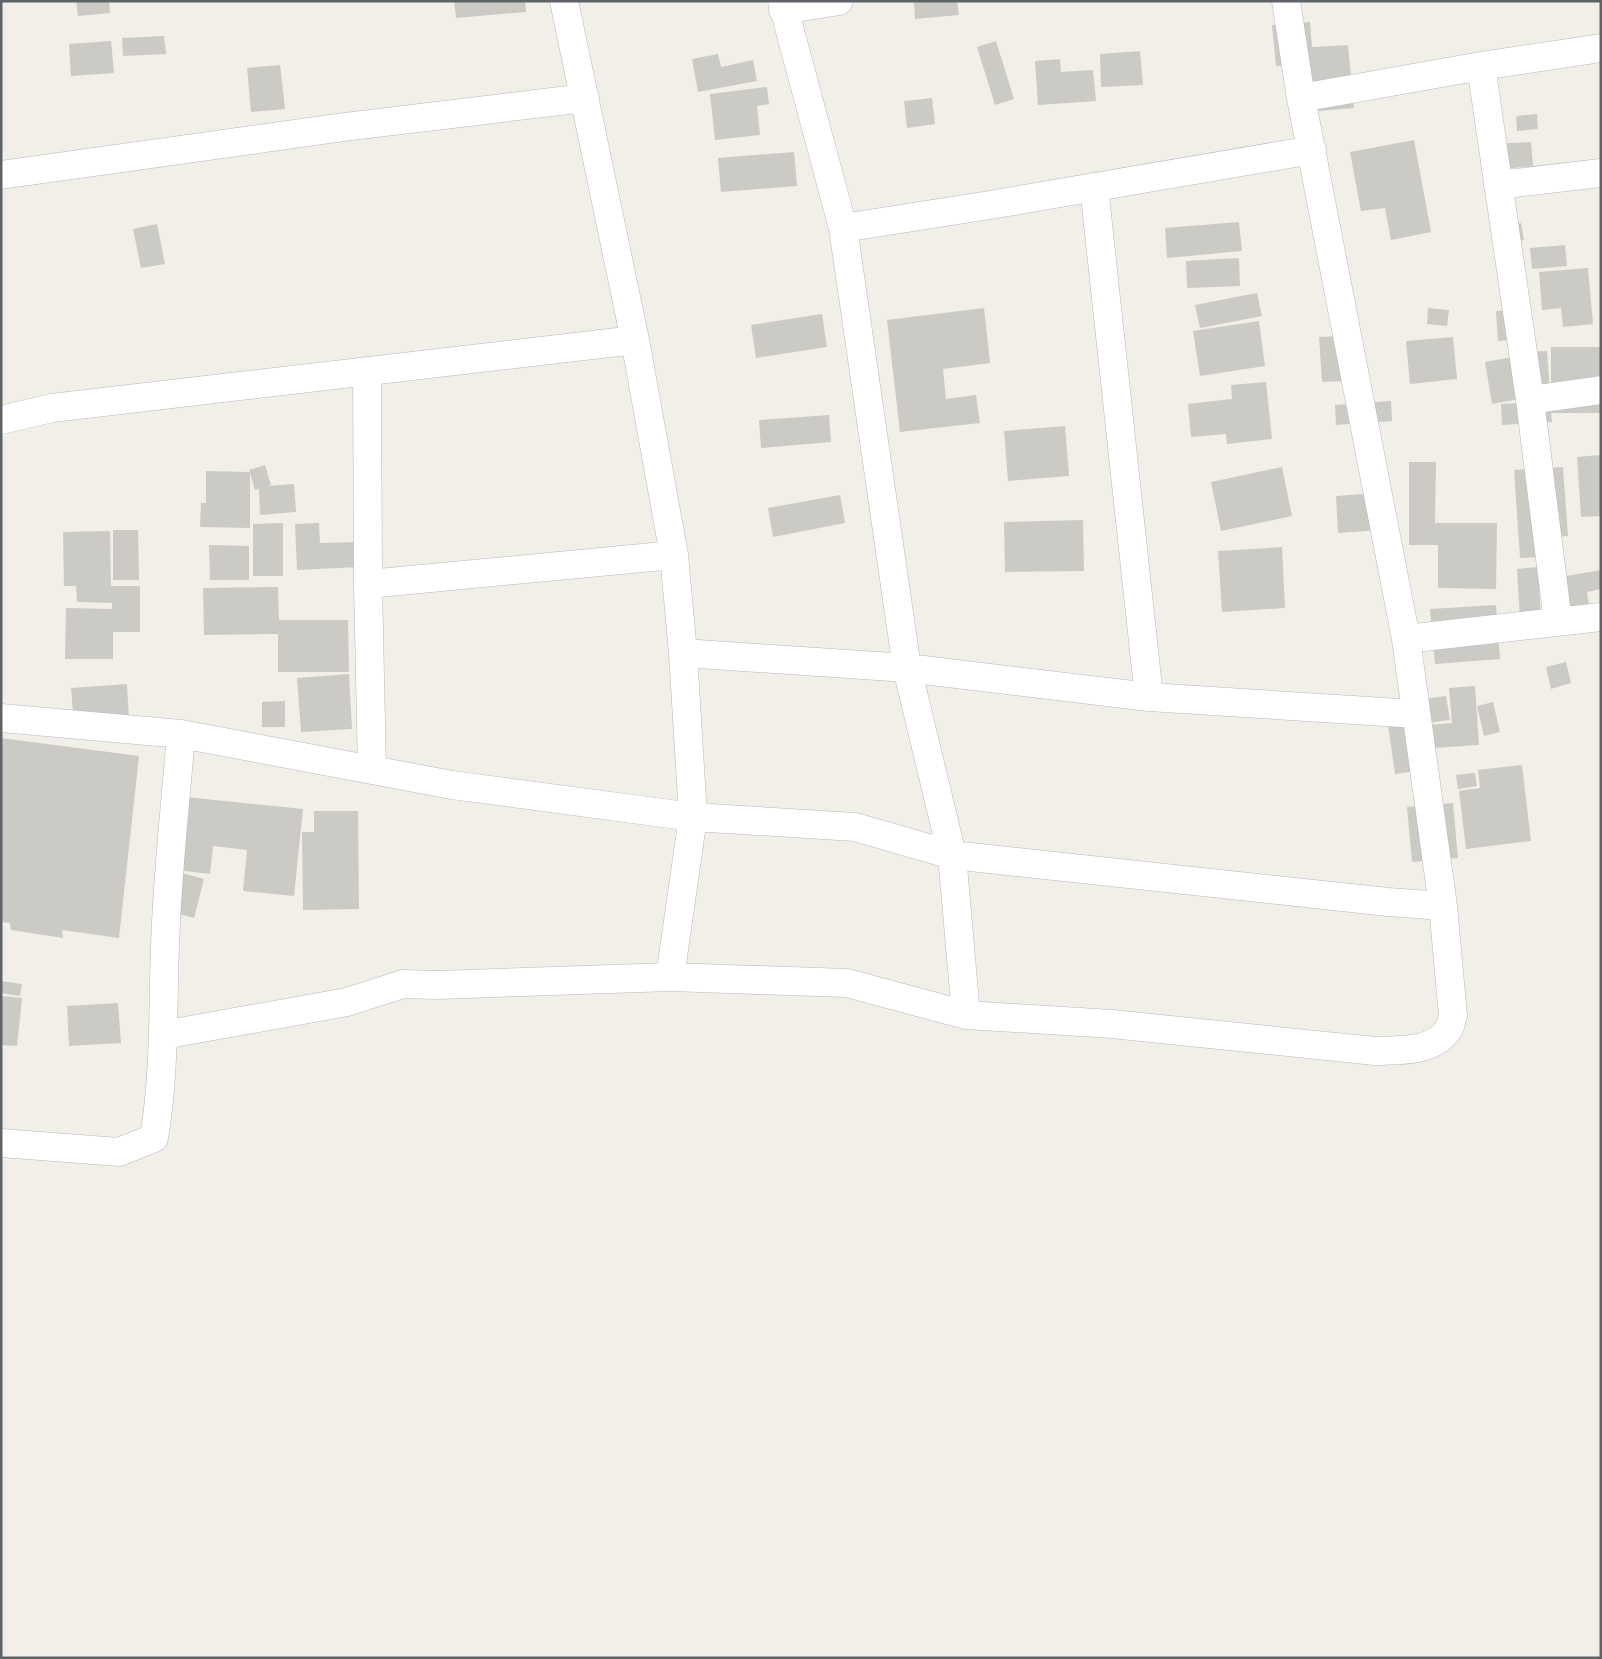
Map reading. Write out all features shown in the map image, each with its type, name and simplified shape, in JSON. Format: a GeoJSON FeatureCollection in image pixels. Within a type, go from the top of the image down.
{"type":"FeatureCollection","features":[{"type":"Feature","properties":{"kind":"street"},"geometry":{"type":"LineString","coordinates":[[564,1],[635,340],[674,555],[684,653],[693,817],[670,977]]}},
{"type":"Feature","properties":{"kind":"street"},"geometry":{"type":"LineString","coordinates":[[839,1],[783,6],[843,228],[907,668],[952,855],[966,1015]]}},
{"type":"Feature","properties":{"kind":"street"},"geometry":{"type":"LineString","coordinates":[[163,1035],[347,1002],[403,984],[438,985],[670,977],[847,982],[966,1015],[1112,1024],[1376,1051],[1413,1050],[1435,1043],[1449,1029],[1453,1016],[1443,906],[1430,806],[1406,639],[1301,98],[1286,1]]}},
{"type":"Feature","properties":{"kind":"street"},"geometry":{"type":"LineString","coordinates":[[1301,98],[1481,66],[1601,48]]}},
{"type":"Feature","properties":{"kind":"street"},"geometry":{"type":"LineString","coordinates":[[1481,66],[1530,400],[1558,622]]}},
{"type":"Feature","properties":{"kind":"street"},"geometry":{"type":"LineString","coordinates":[[1,174],[344,127],[585,98]]}},
{"type":"Feature","properties":{"kind":"street"},"geometry":{"type":"LineString","coordinates":[[843,228],[1312,150]]}},
{"type":"Feature","properties":{"kind":"street"},"geometry":{"type":"LineString","coordinates":[[1498,185],[1601,173]]}},
{"type":"Feature","properties":{"kind":"street"},"geometry":{"type":"LineString","coordinates":[[1094,187],[1149,697]]}},
{"type":"Feature","properties":{"kind":"street"},"geometry":{"type":"LineString","coordinates":[[1,420],[52,408],[635,340]]}},
{"type":"Feature","properties":{"kind":"street"},"geometry":{"type":"LineString","coordinates":[[367,371],[368,584],[372,770]]}},
{"type":"Feature","properties":{"kind":"street"},"geometry":{"type":"LineString","coordinates":[[1530,400],[1601,390]]}},
{"type":"Feature","properties":{"kind":"street"},"geometry":{"type":"LineString","coordinates":[[368,584],[674,555]]}},
{"type":"Feature","properties":{"kind":"street"},"geometry":{"type":"LineString","coordinates":[[1406,639],[1601,617]]}},
{"type":"Feature","properties":{"kind":"street"},"geometry":{"type":"LineString","coordinates":[[684,653],[907,668],[1149,697],[1416,714]]}},
{"type":"Feature","properties":{"kind":"street"},"geometry":{"type":"LineString","coordinates":[[1,718],[181,734],[452,785],[693,817],[855,827],[952,855],[1388,902],[1443,906]]}},
{"type":"Feature","properties":{"kind":"street"},"geometry":{"type":"LineString","coordinates":[[1,1143],[119,1152],[154,1138],[163,1035],[166,923],[181,734]]}},
{"type":"Feature","properties":{"kind":"building"},"geometry":{"type":"Polygon","coordinates":[[[76,1],[109,1],[110,13],[78,16],[76,1]]]}},
{"type":"Feature","properties":{"kind":"building"},"geometry":{"type":"Polygon","coordinates":[[[454,1],[525,1],[526,12],[456,18],[454,1]]]}},
{"type":"Feature","properties":{"kind":"building"},"geometry":{"type":"Polygon","coordinates":[[[914,1],[957,1],[959,15],[915,19],[914,1]]]}},
{"type":"Feature","properties":{"kind":"building"},"geometry":{"type":"Polygon","coordinates":[[[1310,22],[1312,47],[1348,45],[1354,108],[1293,113],[1288,65],[1276,66],[1272,25],[1310,22]]]}},
{"type":"Feature","properties":{"kind":"building"},"geometry":{"type":"Polygon","coordinates":[[[164,36],[166,54],[123,56],[122,38],[164,36]]]}},
{"type":"Feature","properties":{"kind":"building"},"geometry":{"type":"Polygon","coordinates":[[[111,41],[114,73],[71,76],[69,44],[111,41]]]}},
{"type":"Feature","properties":{"kind":"building"},"geometry":{"type":"Polygon","coordinates":[[[996,41],[1014,99],[995,105],[977,47],[996,41]]]}},
{"type":"Feature","properties":{"kind":"building"},"geometry":{"type":"Polygon","coordinates":[[[1140,51],[1143,85],[1101,87],[1100,54],[1140,51]]]}},
{"type":"Feature","properties":{"kind":"building"},"geometry":{"type":"Polygon","coordinates":[[[718,54],[721,67],[753,60],[757,81],[698,92],[692,59],[718,54]]]}},
{"type":"Feature","properties":{"kind":"building"},"geometry":{"type":"Polygon","coordinates":[[[1060,59],[1061,72],[1093,70],[1096,101],[1038,105],[1035,61],[1060,59]]]}},
{"type":"Feature","properties":{"kind":"building"},"geometry":{"type":"Polygon","coordinates":[[[280,65],[285,109],[251,112],[247,68],[280,65]]]}},
{"type":"Feature","properties":{"kind":"building"},"geometry":{"type":"Polygon","coordinates":[[[767,87],[769,104],[757,106],[760,135],[715,140],[710,94],[767,87]]]}},
{"type":"Feature","properties":{"kind":"building"},"geometry":{"type":"Polygon","coordinates":[[[932,98],[935,124],[907,128],[904,101],[932,98]]]}},
{"type":"Feature","properties":{"kind":"building"},"geometry":{"type":"Polygon","coordinates":[[[1537,114],[1538,129],[1517,131],[1516,116],[1537,114]]]}},
{"type":"Feature","properties":{"kind":"building"},"geometry":{"type":"Polygon","coordinates":[[[1414,140],[1431,232],[1391,240],[1385,208],[1361,211],[1350,152],[1414,140]]]}},
{"type":"Feature","properties":{"kind":"building"},"geometry":{"type":"Polygon","coordinates":[[[1531,142],[1533,166],[1492,170],[1489,144],[1531,142]]]}},
{"type":"Feature","properties":{"kind":"building"},"geometry":{"type":"Polygon","coordinates":[[[794,152],[797,186],[721,192],[718,158],[794,152]]]}},
{"type":"Feature","properties":{"kind":"building"},"geometry":{"type":"Polygon","coordinates":[[[1239,222],[1242,251],[1167,258],[1165,228],[1239,222]]]}},
{"type":"Feature","properties":{"kind":"building"},"geometry":{"type":"Polygon","coordinates":[[[1521,223],[1524,240],[1503,243],[1500,227],[1521,223]]]}},
{"type":"Feature","properties":{"kind":"building"},"geometry":{"type":"Polygon","coordinates":[[[157,224],[165,264],[141,268],[133,229],[157,224]]]}},
{"type":"Feature","properties":{"kind":"building"},"geometry":{"type":"Polygon","coordinates":[[[1565,245],[1567,266],[1532,269],[1530,248],[1565,245]]]}},
{"type":"Feature","properties":{"kind":"building"},"geometry":{"type":"Polygon","coordinates":[[[1239,258],[1240,286],[1187,288],[1186,261],[1239,258]]]}},
{"type":"Feature","properties":{"kind":"building"},"geometry":{"type":"Polygon","coordinates":[[[1588,268],[1593,324],[1563,327],[1561,308],[1542,310],[1539,272],[1588,268]]]}},
{"type":"Feature","properties":{"kind":"building"},"geometry":{"type":"Polygon","coordinates":[[[1257,293],[1262,316],[1200,328],[1195,305],[1257,293]]]}},
{"type":"Feature","properties":{"kind":"building"},"geometry":{"type":"Polygon","coordinates":[[[984,308],[990,363],[943,369],[946,399],[976,395],[980,423],[900,432],[887,320],[984,308]]]}},
{"type":"Feature","properties":{"kind":"building"},"geometry":{"type":"Polygon","coordinates":[[[1428,308],[1449,310],[1447,326],[1427,324],[1428,308]]]}},
{"type":"Feature","properties":{"kind":"building"},"geometry":{"type":"Polygon","coordinates":[[[1524,309],[1527,339],[1498,341],[1496,311],[1524,309]]]}},
{"type":"Feature","properties":{"kind":"building"},"geometry":{"type":"Polygon","coordinates":[[[822,314],[827,347],[756,358],[751,325],[822,314]]]}},
{"type":"Feature","properties":{"kind":"building"},"geometry":{"type":"Polygon","coordinates":[[[1259,321],[1265,366],[1200,376],[1193,331],[1259,321]]]}},
{"type":"Feature","properties":{"kind":"building"},"geometry":{"type":"Polygon","coordinates":[[[1360,335],[1362,380],[1322,382],[1319,337],[1360,335]]]}},
{"type":"Feature","properties":{"kind":"building"},"geometry":{"type":"Polygon","coordinates":[[[1453,337],[1457,379],[1410,384],[1406,341],[1453,337]]]}},
{"type":"Feature","properties":{"kind":"building"},"geometry":{"type":"Polygon","coordinates":[[[1551,347],[1601,347],[1601,413],[1551,413],[1552,422],[1502,425],[1501,404],[1521,403],[1518,352],[1547,351],[1551,404],[1551,347]]]}},
{"type":"Feature","properties":{"kind":"building"},"geometry":{"type":"Polygon","coordinates":[[[1513,357],[1520,399],[1492,404],[1485,362],[1513,357]]]}},
{"type":"Feature","properties":{"kind":"building"},"geometry":{"type":"Polygon","coordinates":[[[1266,382],[1272,439],[1227,444],[1226,434],[1191,437],[1188,404],[1232,399],[1231,385],[1266,382]]]}},
{"type":"Feature","properties":{"kind":"building"},"geometry":{"type":"Polygon","coordinates":[[[1391,401],[1392,421],[1336,425],[1335,405],[1391,401]]]}},
{"type":"Feature","properties":{"kind":"building"},"geometry":{"type":"Polygon","coordinates":[[[829,415],[831,442],[761,448],[759,420],[829,415]]]}},
{"type":"Feature","properties":{"kind":"building"},"geometry":{"type":"Polygon","coordinates":[[[1065,426],[1069,476],[1008,481],[1004,431],[1065,426]]]}},
{"type":"Feature","properties":{"kind":"building"},"geometry":{"type":"Polygon","coordinates":[[[1601,455],[1601,516],[1581,517],[1577,457],[1601,455]]]}},
{"type":"Feature","properties":{"kind":"building"},"geometry":{"type":"Polygon","coordinates":[[[1409,462],[1436,462],[1435,523],[1497,523],[1496,589],[1438,588],[1438,545],[1409,545],[1409,462]]]}},
{"type":"Feature","properties":{"kind":"building"},"geometry":{"type":"Polygon","coordinates":[[[265,465],[271,485],[267,486],[294,484],[296,512],[260,515],[259,489],[255,490],[250,473],[250,528],[200,527],[201,503],[206,503],[206,471],[250,472],[249,470],[265,465]]]}},
{"type":"Feature","properties":{"kind":"building"},"geometry":{"type":"Polygon","coordinates":[[[1282,467],[1292,516],[1221,531],[1211,482],[1282,467]]]}},
{"type":"Feature","properties":{"kind":"building"},"geometry":{"type":"Polygon","coordinates":[[[1563,467],[1568,536],[1544,538],[1546,557],[1520,558],[1514,470],[1563,467]]]}},
{"type":"Feature","properties":{"kind":"building"},"geometry":{"type":"Polygon","coordinates":[[[1380,493],[1382,530],[1338,533],[1336,496],[1380,493]]]}},
{"type":"Feature","properties":{"kind":"building"},"geometry":{"type":"Polygon","coordinates":[[[840,495],[845,523],[773,537],[768,508],[840,495]]]}},
{"type":"Feature","properties":{"kind":"building"},"geometry":{"type":"Polygon","coordinates":[[[1083,520],[1084,571],[1005,572],[1004,522],[1083,520]]]}},
{"type":"Feature","properties":{"kind":"building"},"geometry":{"type":"Polygon","coordinates":[[[283,523],[283,576],[253,576],[253,524],[283,523]]]}},
{"type":"Feature","properties":{"kind":"building"},"geometry":{"type":"Polygon","coordinates":[[[319,523],[320,543],[358,542],[359,567],[297,570],[295,524],[319,523]]]}},
{"type":"Feature","properties":{"kind":"building"},"geometry":{"type":"Polygon","coordinates":[[[113,530],[138,530],[139,580],[113,580],[113,530]]]}},
{"type":"Feature","properties":{"kind":"building"},"geometry":{"type":"Polygon","coordinates":[[[110,531],[111,586],[140,586],[140,632],[113,632],[113,659],[65,659],[66,608],[112,609],[112,603],[77,602],[76,586],[64,586],[63,532],[110,531]]]}},
{"type":"Feature","properties":{"kind":"building"},"geometry":{"type":"Polygon","coordinates":[[[209,545],[249,546],[249,580],[210,580],[209,545]]]}},
{"type":"Feature","properties":{"kind":"building"},"geometry":{"type":"Polygon","coordinates":[[[1282,547],[1285,608],[1222,612],[1218,551],[1282,547]]]}},
{"type":"Feature","properties":{"kind":"building"},"geometry":{"type":"Polygon","coordinates":[[[1538,567],[1541,619],[1520,620],[1517,569],[1538,567]]]}},
{"type":"Feature","properties":{"kind":"building"},"geometry":{"type":"Polygon","coordinates":[[[1601,570],[1601,589],[1587,592],[1590,612],[1561,617],[1555,578],[1601,570]]]}},
{"type":"Feature","properties":{"kind":"building"},"geometry":{"type":"Polygon","coordinates":[[[278,587],[279,620],[348,620],[349,672],[278,672],[278,634],[204,635],[203,588],[278,587]]]}},
{"type":"Feature","properties":{"kind":"building"},"geometry":{"type":"Polygon","coordinates":[[[1496,605],[1500,659],[1435,664],[1430,609],[1496,605]]]}},
{"type":"Feature","properties":{"kind":"building"},"geometry":{"type":"Polygon","coordinates":[[[1566,662],[1571,683],[1551,689],[1546,667],[1566,662]]]}},
{"type":"Feature","properties":{"kind":"building"},"geometry":{"type":"Polygon","coordinates":[[[349,674],[352,729],[301,732],[297,678],[349,674]]]}},
{"type":"Feature","properties":{"kind":"building"},"geometry":{"type":"Polygon","coordinates":[[[127,684],[129,720],[74,724],[71,688],[127,684]]]}},
{"type":"Feature","properties":{"kind":"building"},"geometry":{"type":"Polygon","coordinates":[[[1475,686],[1479,745],[1418,749],[1416,726],[1452,723],[1449,688],[1475,686]]]}},
{"type":"Feature","properties":{"kind":"building"},"geometry":{"type":"Polygon","coordinates":[[[1446,696],[1450,720],[1412,725],[1435,751],[1438,768],[1395,774],[1385,704],[1446,696]]]}},
{"type":"Feature","properties":{"kind":"building"},"geometry":{"type":"Polygon","coordinates":[[[285,701],[285,727],[262,727],[262,702],[285,701]]]}},
{"type":"Feature","properties":{"kind":"building"},"geometry":{"type":"Polygon","coordinates":[[[1493,702],[1500,732],[1484,736],[1477,706],[1493,702]]]}},
{"type":"Feature","properties":{"kind":"building"},"geometry":{"type":"Polygon","coordinates":[[[1,738],[139,756],[119,938],[62,930],[63,938],[11,930],[10,923],[1,922],[1,738]]]}},
{"type":"Feature","properties":{"kind":"building"},"geometry":{"type":"Polygon","coordinates":[[[1522,765],[1531,841],[1466,849],[1459,791],[1480,788],[1478,770],[1522,765]]]}},
{"type":"Feature","properties":{"kind":"building"},"geometry":{"type":"Polygon","coordinates":[[[1475,773],[1477,786],[1458,789],[1456,775],[1475,773]]]}},
{"type":"Feature","properties":{"kind":"building"},"geometry":{"type":"Polygon","coordinates":[[[167,795],[303,809],[294,896],[243,891],[247,850],[213,846],[210,874],[167,869],[204,879],[194,918],[152,907],[161,869],[167,795]]]}},
{"type":"Feature","properties":{"kind":"building"},"geometry":{"type":"Polygon","coordinates":[[[1453,803],[1458,858],[1412,862],[1407,807],[1453,803]]]}},
{"type":"Feature","properties":{"kind":"building"},"geometry":{"type":"Polygon","coordinates":[[[314,811],[358,811],[359,909],[303,910],[302,832],[314,832],[314,811]]]}},
{"type":"Feature","properties":{"kind":"building"},"geometry":{"type":"Polygon","coordinates":[[[1,981],[22,984],[20,996],[1,993],[1,981]]]}},
{"type":"Feature","properties":{"kind":"building"},"geometry":{"type":"Polygon","coordinates":[[[1,996],[22,998],[17,1046],[1,1045],[1,996]]]}},
{"type":"Feature","properties":{"kind":"building"},"geometry":{"type":"Polygon","coordinates":[[[118,1003],[121,1043],[69,1046],[67,1006],[118,1003]]]}}]}
